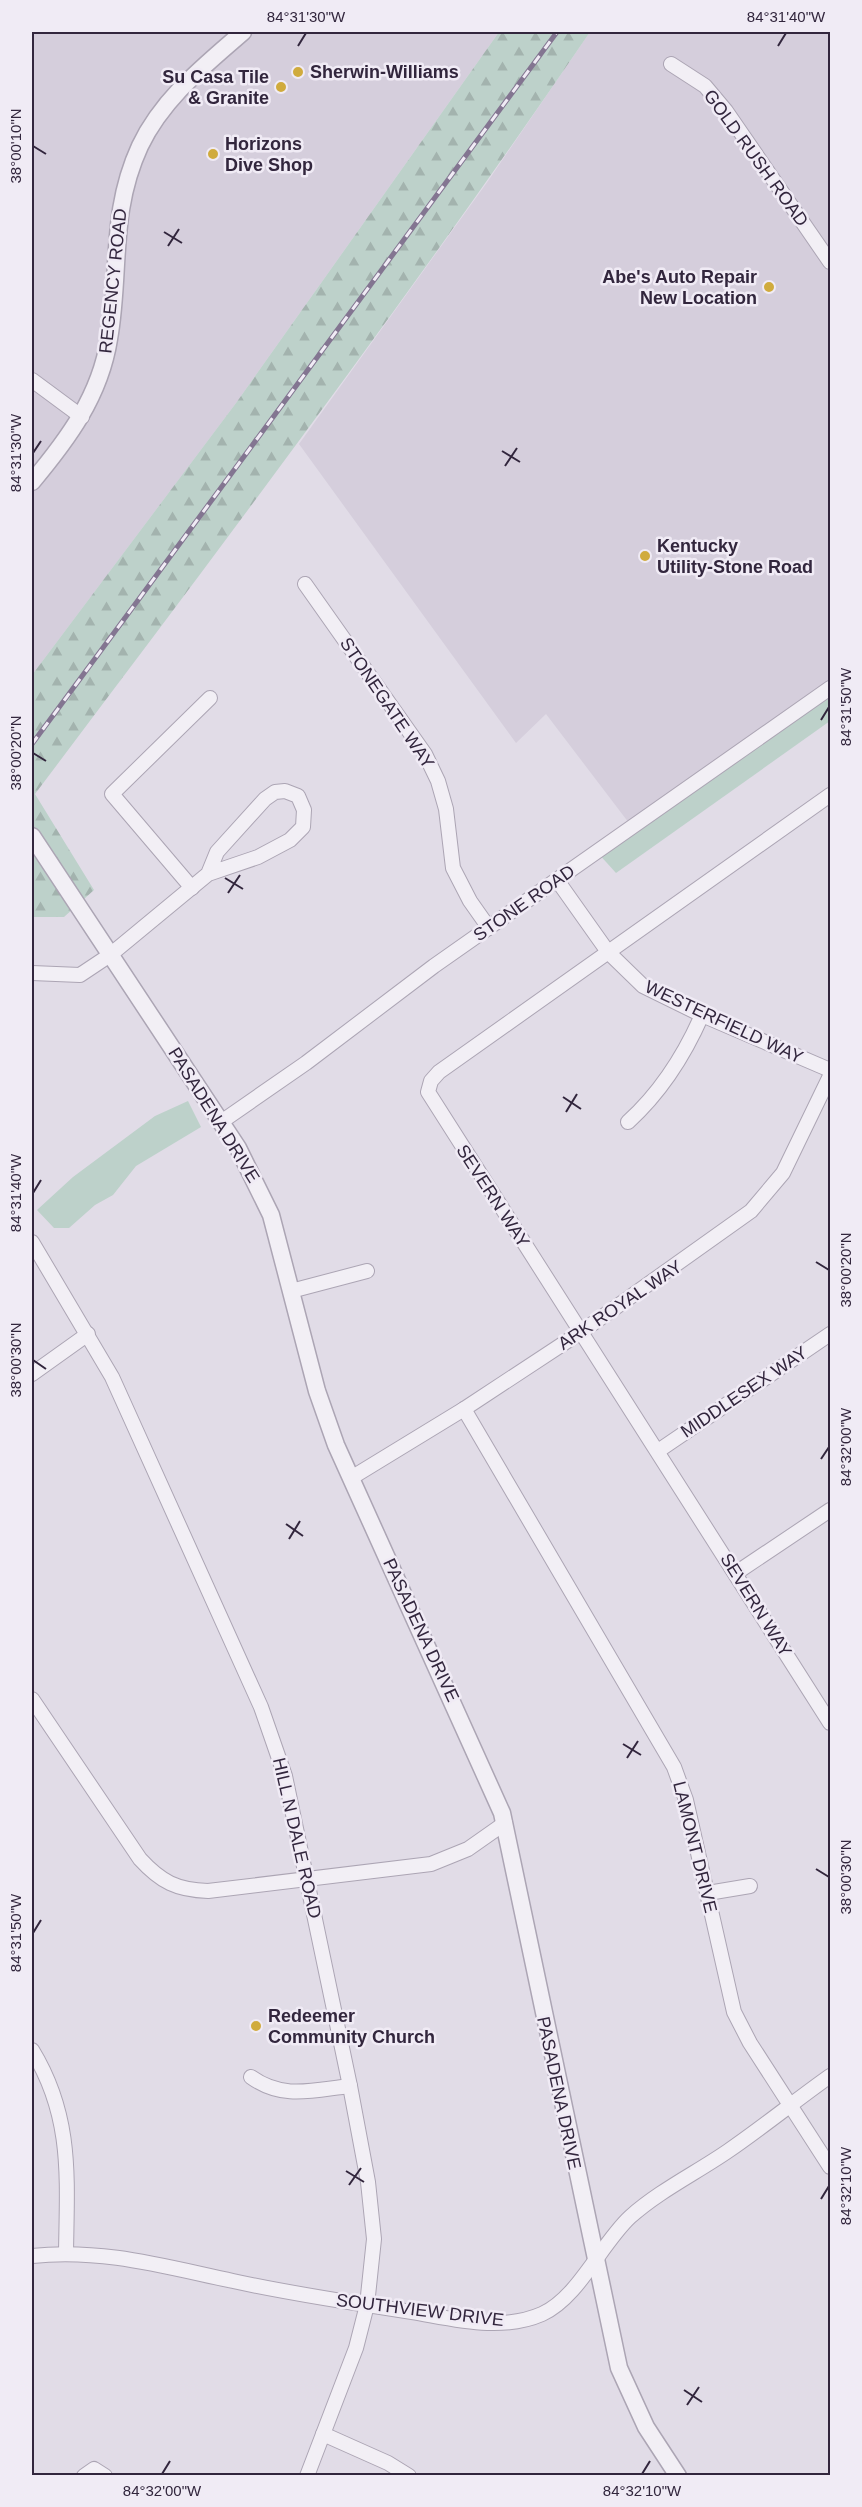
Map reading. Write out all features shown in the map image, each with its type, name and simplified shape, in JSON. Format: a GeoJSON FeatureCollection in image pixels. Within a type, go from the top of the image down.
{"type":"FeatureCollection","features":[{"type":"Feature","properties":{"kind":"street","name":"REGENCY ROAD"},"geometry":{"type":"LineString","coordinates":[[32,482],[63,445],[82,417],[101,373],[109,340],[118,222],[133,164],[152,125],[174,95],[243,32]]}},
{"type":"Feature","properties":{"kind":"street","name":"GOLD RUSH ROAD"},"geometry":{"type":"LineString","coordinates":[[671,64],[705,86],[726,111],[831,262]]}},
{"type":"Feature","properties":{"kind":"street"},"geometry":{"type":"LineString","coordinates":[[32,380],[82,417]]}},
{"type":"Feature","properties":{"kind":"street","name":"STONEGATE WAY"},"geometry":{"type":"LineString","coordinates":[[305,584],[425,754],[438,781],[446,809],[453,868],[470,901],[489,927]]}},
{"type":"Feature","properties":{"kind":"street","name":"STONE ROAD"},"geometry":{"type":"LineString","coordinates":[[221,1122],[489,927],[831,688]]}},
{"type":"Feature","properties":{"kind":"street"},"geometry":{"type":"LineString","coordinates":[[192,888],[112,794],[210,698]]}},
{"type":"Feature","properties":{"kind":"street"},"geometry":{"type":"LineString","coordinates":[[32,973],[80,975],[110,955],[208,874],[258,857],[290,840],[303,827],[304,810],[298,796],[285,790],[275,792],[264,799],[217,852],[208,874]]}},
{"type":"Feature","properties":{"kind":"street","name":"SEVERN WAY"},"geometry":{"type":"LineString","coordinates":[[831,795],[439,1072],[428,1086],[430,1099],[582,1332],[831,1723]]}},
{"type":"Feature","properties":{"kind":"street","name":"PASADENA DRIVE"},"geometry":{"type":"LineString","coordinates":[[32,836],[221,1122],[253,1173],[265,1199],[283,1253],[322,1409],[351,1478],[484,1769],[505,1823],[619,2368],[646,2427],[678,2475]]}},
{"type":"Feature","properties":{"kind":"street","name":"WESTERFIELD WAY"},"geometry":{"type":"LineString","coordinates":[[556,880],[608,952],[642,986],[702,1015],[831,1070]]}},
{"type":"Feature","properties":{"kind":"street"},"geometry":{"type":"LineString","coordinates":[[628,1122],[645,1107],[667,1080],[688,1047],[702,1015]]}},
{"type":"Feature","properties":{"kind":"street","name":"ARK ROYAL WAY"},"geometry":{"type":"LineString","coordinates":[[351,1478],[464,1409],[582,1332],[731,1228],[770,1193],[797,1150],[831,1076]]}},
{"type":"Feature","properties":{"kind":"street","name":"HILL N DALE ROAD"},"geometry":{"type":"LineString","coordinates":[[32,1242],[88,1334],[128,1411],[273,1737],[285,1776],[308,1879],[350,2086],[373,2222],[373,2255],[367,2306],[356,2348],[307,2475]]}},
{"type":"Feature","properties":{"kind":"street"},"geometry":{"type":"LineString","coordinates":[[291,1291],[367,1271]]}},
{"type":"Feature","properties":{"kind":"street"},"geometry":{"type":"LineString","coordinates":[[32,1374],[88,1334]]}},
{"type":"Feature","properties":{"kind":"street","name":"MIDDLESEX WAY"},"geometry":{"type":"LineString","coordinates":[[658,1451],[831,1334]]}},
{"type":"Feature","properties":{"kind":"street","name":"LAMONT DRIVE"},"geometry":{"type":"LineString","coordinates":[[464,1409],[674,1767],[686,1800],[734,2012],[750,2043],[831,2167]]}},
{"type":"Feature","properties":{"kind":"street"},"geometry":{"type":"LineString","coordinates":[[736,1573],[831,1510]]}},
{"type":"Feature","properties":{"kind":"street"},"geometry":{"type":"LineString","coordinates":[[32,1699],[140,1859],[161,1880],[188,1890],[208,1891],[443,1861],[482,1841],[505,1823]]}},
{"type":"Feature","properties":{"kind":"street"},"geometry":{"type":"LineString","coordinates":[[708,1893],[750,1886]]}},
{"type":"Feature","properties":{"kind":"street"},"geometry":{"type":"LineString","coordinates":[[32,2050],[52,2088],[63,2127],[67,2179],[66,2253]]}},
{"type":"Feature","properties":{"kind":"street","name":"SOUTHVIEW DRIVE"},"geometry":{"type":"LineString","coordinates":[[32,2256],[66,2253],[126,2258],[367,2306],[488,2323],[526,2320],[544,2313],[558,2303],[618,2230],[642,2207],[726,2152],[831,2076]]}},
{"type":"Feature","properties":{"kind":"street"},"geometry":{"type":"LineString","coordinates":[[250,2077],[263,2086],[282,2092],[350,2086]]}},
{"type":"Feature","properties":{"kind":"street"},"geometry":{"type":"LineString","coordinates":[[323,2434],[409,2475]]}},
{"type":"Feature","properties":{"kind":"street"},"geometry":{"type":"LineString","coordinates":[[84,2475],[94,2469],[105,2475]]}},
{"type":"Feature","properties":{"kind":"shaded area"},"geometry":{"type":"Polygon","coordinates":[[[32,32],[499,32],[236,403],[32,675],[32,32]]]}},
{"type":"Feature","properties":{"kind":"shaded area"},"geometry":{"type":"Polygon","coordinates":[[[590,32],[830,32],[830,688],[632,827],[546,714],[516,743],[299,444],[488,181],[590,32]]]}},
{"type":"Feature","properties":{"kind":"green space"},"geometry":{"type":"Polygon","coordinates":[[[499,32],[590,32],[386,321],[35,794],[94,890],[64,917],[32,917],[32,675],[236,403],[499,32]]]}},
{"type":"Feature","properties":{"kind":"green space"},"geometry":{"type":"Polygon","coordinates":[[[830,685],[830,721],[616,873],[597,852],[830,685]]]}},
{"type":"Feature","properties":{"kind":"green space"},"geometry":{"type":"Polygon","coordinates":[[[188,1101],[201,1127],[136,1166],[113,1195],[95,1205],[69,1228],[54,1228],[37,1210],[73,1177],[155,1116],[188,1101]]]}},
{"type":"Feature","properties":{"kind":"railway"},"geometry":{"type":"LineString","coordinates":[[32,744],[557,32]]}},
{"type":"Feature","properties":{"kind":"place","name":"Sherwin-Williams"},"geometry":{"type":"Point","coordinates":[298,72]}},
{"type":"Feature","properties":{"kind":"place","name":"Su Casa Tile & Granite"},"geometry":{"type":"Point","coordinates":[281,87]}},
{"type":"Feature","properties":{"kind":"place","name":"Horizons Dive Shop"},"geometry":{"type":"Point","coordinates":[213,154]}},
{"type":"Feature","properties":{"kind":"place","name":"Abe's Auto Repair New Location"},"geometry":{"type":"Point","coordinates":[769,287]}},
{"type":"Feature","properties":{"kind":"place","name":"Kentucky Utility-Stone Road"},"geometry":{"type":"Point","coordinates":[645,556]}},
{"type":"Feature","properties":{"kind":"place","name":"Redeemer Community Church"},"geometry":{"type":"Point","coordinates":[256,2026]}}]}
